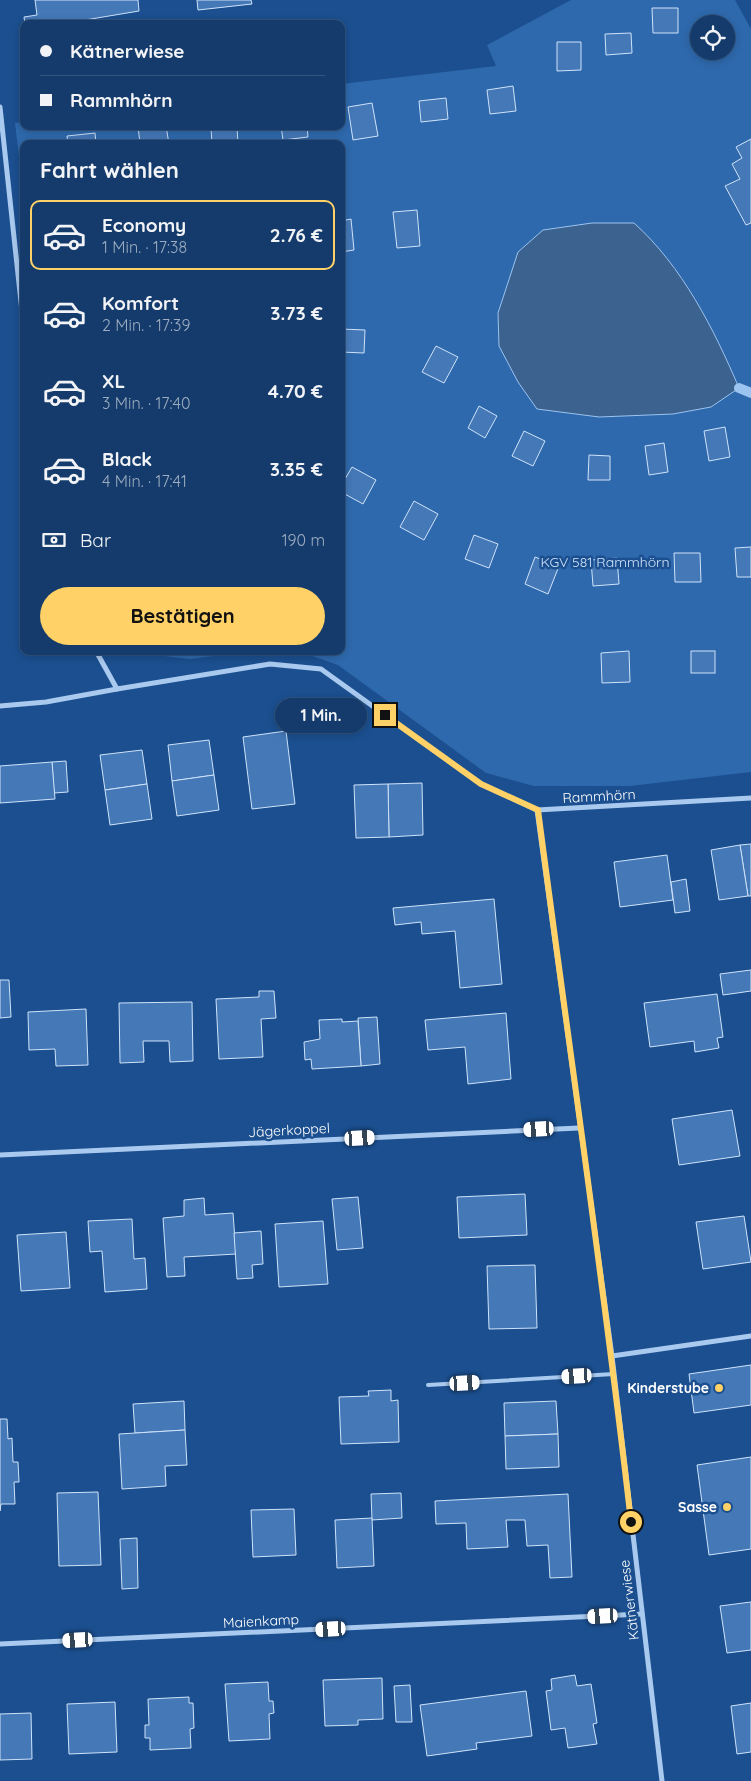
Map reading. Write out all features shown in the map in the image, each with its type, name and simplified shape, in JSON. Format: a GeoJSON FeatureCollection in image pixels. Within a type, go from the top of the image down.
{"type":"FeatureCollection","features":[{"type":"Feature","properties":{"kind":"street"},"geometry":{"type":"LineString","coordinates":[[0,106],[20,293]]}},
{"type":"Feature","properties":{"kind":"street"},"geometry":{"type":"LineString","coordinates":[[98,655],[117,690]]}},
{"type":"Feature","properties":{"kind":"street","name":"Rammhörn"},"geometry":{"type":"LineString","coordinates":[[0,706],[46,702],[270,664],[321,668],[481,784],[538,810],[751,798]]}},
{"type":"Feature","properties":{"kind":"street","name":"Kätnerwiese"},"geometry":{"type":"LineString","coordinates":[[538,810],[579,1128],[612,1356],[662,1781]]}},
{"type":"Feature","properties":{"kind":"street","name":"Jägerkoppel"},"geometry":{"type":"LineString","coordinates":[[0,1155],[579,1128]]}},
{"type":"Feature","properties":{"kind":"street"},"geometry":{"type":"LineString","coordinates":[[612,1356],[751,1336]]}},
{"type":"Feature","properties":{"kind":"street","name":"Maienkamp"},"geometry":{"type":"LineString","coordinates":[[0,1644],[642,1614]]}},
{"type":"Feature","properties":{"kind":"lane"},"geometry":{"type":"LineString","coordinates":[[428,1385],[614,1374]]}},
{"type":"Feature","properties":{"kind":"green space","name":"KGV 581 Rammhörn"},"geometry":{"type":"Polygon","coordinates":[[[571,0],[735,0],[751,29],[751,772],[630,786],[534,786],[486,773],[338,665],[309,655],[345,655],[345,140],[20,140],[20,165],[15,123],[20,122],[20,130],[345,130],[345,84],[496,66],[487,45],[571,0]]]}},
{"type":"Feature","properties":{"kind":"green space"},"geometry":{"type":"Polygon","coordinates":[[[156,655],[222,655],[190,659],[156,655]]]}},
{"type":"Feature","properties":{"kind":"shaded area"},"geometry":{"type":"Polygon","coordinates":[[[592,223],[634,223],[651,240],[682,279],[695,300],[719,343],[739,388],[711,407],[673,414],[599,417],[537,409],[518,382],[499,346],[498,313],[518,252],[543,230],[592,223]]]}},
{"type":"Feature","properties":{"kind":"building"},"geometry":{"type":"Polygon","coordinates":[[[35,0],[138,0],[139,11],[85,20],[24,20],[24,17],[37,15],[35,0]]]}},
{"type":"Feature","properties":{"kind":"building"},"geometry":{"type":"Polygon","coordinates":[[[197,0],[251,0],[252,4],[198,10],[197,0]]]}},
{"type":"Feature","properties":{"kind":"building"},"geometry":{"type":"Polygon","coordinates":[[[652,8],[678,8],[678,33],[653,33],[652,8]]]}},
{"type":"Feature","properties":{"kind":"building"},"geometry":{"type":"Polygon","coordinates":[[[631,33],[632,53],[606,55],[605,34],[631,33]]]}},
{"type":"Feature","properties":{"kind":"building"},"geometry":{"type":"Polygon","coordinates":[[[557,42],[581,42],[581,70],[557,71],[557,42]]]}},
{"type":"Feature","properties":{"kind":"building"},"geometry":{"type":"Polygon","coordinates":[[[513,86],[516,111],[490,114],[487,90],[513,86]]]}},
{"type":"Feature","properties":{"kind":"building"},"geometry":{"type":"Polygon","coordinates":[[[446,98],[448,119],[421,122],[419,101],[446,98]]]}},
{"type":"Feature","properties":{"kind":"building"},"geometry":{"type":"Polygon","coordinates":[[[372,103],[378,136],[353,140],[348,107],[372,103]]]}},
{"type":"Feature","properties":{"kind":"building"},"geometry":{"type":"Polygon","coordinates":[[[138,130],[167,130],[168,140],[140,140],[138,130]]]}},
{"type":"Feature","properties":{"kind":"building"},"geometry":{"type":"Polygon","coordinates":[[[211,130],[237,130],[238,140],[212,140],[211,130]]]}},
{"type":"Feature","properties":{"kind":"building"},"geometry":{"type":"Polygon","coordinates":[[[282,130],[307,130],[308,137],[283,140],[282,130]]]}},
{"type":"Feature","properties":{"kind":"building"},"geometry":{"type":"Polygon","coordinates":[[[95,133],[96,140],[68,140],[67,136],[95,133]]]}},
{"type":"Feature","properties":{"kind":"building"},"geometry":{"type":"Polygon","coordinates":[[[751,139],[751,223],[746,225],[725,186],[740,179],[732,164],[742,158],[736,147],[751,139]]]}},
{"type":"Feature","properties":{"kind":"building"},"geometry":{"type":"Polygon","coordinates":[[[417,210],[420,246],[397,248],[393,212],[417,210]]]}},
{"type":"Feature","properties":{"kind":"building"},"geometry":{"type":"Polygon","coordinates":[[[351,219],[354,250],[345,251],[345,220],[351,219]]]}},
{"type":"Feature","properties":{"kind":"building"},"geometry":{"type":"Polygon","coordinates":[[[345,329],[365,330],[364,353],[345,352],[345,329]]]}},
{"type":"Feature","properties":{"kind":"building"},"geometry":{"type":"Polygon","coordinates":[[[436,346],[458,357],[444,383],[422,372],[436,346]]]}},
{"type":"Feature","properties":{"kind":"building"},"geometry":{"type":"Polygon","coordinates":[[[479,406],[497,416],[485,438],[468,428],[479,406]]]}},
{"type":"Feature","properties":{"kind":"building"},"geometry":{"type":"Polygon","coordinates":[[[725,427],[730,457],[709,461],[704,431],[725,427]]]}},
{"type":"Feature","properties":{"kind":"building"},"geometry":{"type":"Polygon","coordinates":[[[524,431],[545,441],[533,466],[512,456],[524,431]]]}},
{"type":"Feature","properties":{"kind":"building"},"geometry":{"type":"Polygon","coordinates":[[[664,443],[668,472],[649,475],[645,446],[664,443]]]}},
{"type":"Feature","properties":{"kind":"building"},"geometry":{"type":"Polygon","coordinates":[[[589,455],[610,456],[610,480],[588,480],[589,455]]]}},
{"type":"Feature","properties":{"kind":"building"},"geometry":{"type":"Polygon","coordinates":[[[352,467],[376,480],[363,504],[345,494],[345,479],[352,467]]]}},
{"type":"Feature","properties":{"kind":"building"},"geometry":{"type":"Polygon","coordinates":[[[414,501],[438,514],[424,540],[400,527],[414,501]]]}},
{"type":"Feature","properties":{"kind":"building"},"geometry":{"type":"Polygon","coordinates":[[[474,535],[498,544],[489,568],[465,559],[474,535]]]}},
{"type":"Feature","properties":{"kind":"building"},"geometry":{"type":"Polygon","coordinates":[[[751,547],[751,577],[737,577],[735,548],[751,547]]]}},
{"type":"Feature","properties":{"kind":"building"},"geometry":{"type":"Polygon","coordinates":[[[674,553],[700,553],[701,582],[675,582],[674,553]]]}},
{"type":"Feature","properties":{"kind":"building"},"geometry":{"type":"Polygon","coordinates":[[[535,557],[559,566],[548,594],[525,584],[535,557]]]}},
{"type":"Feature","properties":{"kind":"building"},"geometry":{"type":"Polygon","coordinates":[[[617,558],[619,584],[593,586],[591,560],[617,558]]]}},
{"type":"Feature","properties":{"kind":"building"},"geometry":{"type":"Polygon","coordinates":[[[629,651],[630,682],[602,683],[601,653],[629,651]]]}},
{"type":"Feature","properties":{"kind":"building"},"geometry":{"type":"Polygon","coordinates":[[[691,651],[715,651],[715,673],[691,673],[691,651]]]}},
{"type":"Feature","properties":{"kind":"building"},"geometry":{"type":"Polygon","coordinates":[[[286,731],[295,804],[252,809],[243,737],[286,731]]]}},
{"type":"Feature","properties":{"kind":"building"},"geometry":{"type":"Polygon","coordinates":[[[209,740],[214,775],[172,781],[168,745],[209,740]]]}},
{"type":"Feature","properties":{"kind":"building"},"geometry":{"type":"Polygon","coordinates":[[[142,750],[147,784],[105,790],[100,755],[142,750]]]}},
{"type":"Feature","properties":{"kind":"building"},"geometry":{"type":"Polygon","coordinates":[[[66,761],[68,792],[54,793],[52,762],[66,761]]]}},
{"type":"Feature","properties":{"kind":"building"},"geometry":{"type":"Polygon","coordinates":[[[52,762],[55,799],[0,803],[0,766],[52,762]]]}},
{"type":"Feature","properties":{"kind":"building"},"geometry":{"type":"Polygon","coordinates":[[[214,775],[219,810],[177,816],[172,781],[214,775]]]}},
{"type":"Feature","properties":{"kind":"building"},"geometry":{"type":"Polygon","coordinates":[[[422,783],[423,835],[389,837],[388,784],[422,783]]]}},
{"type":"Feature","properties":{"kind":"building"},"geometry":{"type":"Polygon","coordinates":[[[147,784],[152,819],[110,825],[105,790],[147,784]]]}},
{"type":"Feature","properties":{"kind":"building"},"geometry":{"type":"Polygon","coordinates":[[[388,784],[389,837],[356,838],[354,785],[388,784]]]}},
{"type":"Feature","properties":{"kind":"building"},"geometry":{"type":"Polygon","coordinates":[[[751,844],[751,896],[748,896],[740,845],[751,844]]]}},
{"type":"Feature","properties":{"kind":"building"},"geometry":{"type":"Polygon","coordinates":[[[740,845],[748,896],[719,900],[711,850],[740,845]]]}},
{"type":"Feature","properties":{"kind":"building"},"geometry":{"type":"Polygon","coordinates":[[[667,855],[673,900],[620,907],[614,862],[667,855]]]}},
{"type":"Feature","properties":{"kind":"building"},"geometry":{"type":"Polygon","coordinates":[[[686,879],[690,911],[675,913],[671,882],[686,879]]]}},
{"type":"Feature","properties":{"kind":"building"},"geometry":{"type":"Polygon","coordinates":[[[494,899],[502,984],[460,988],[455,931],[422,934],[421,922],[395,925],[393,908],[494,899]]]}},
{"type":"Feature","properties":{"kind":"building"},"geometry":{"type":"Polygon","coordinates":[[[751,970],[751,991],[723,995],[720,974],[751,970]]]}},
{"type":"Feature","properties":{"kind":"building"},"geometry":{"type":"Polygon","coordinates":[[[0,980],[9,980],[11,1017],[0,1018],[0,980]]]}},
{"type":"Feature","properties":{"kind":"building"},"geometry":{"type":"Polygon","coordinates":[[[259,991],[274,991],[276,1018],[261,1019],[263,1057],[219,1059],[216,999],[259,997],[259,991]]]}},
{"type":"Feature","properties":{"kind":"building"},"geometry":{"type":"Polygon","coordinates":[[[717,994],[723,1037],[717,1038],[719,1048],[695,1052],[694,1041],[650,1047],[644,1003],[717,994]]]}},
{"type":"Feature","properties":{"kind":"building"},"geometry":{"type":"Polygon","coordinates":[[[192,1002],[193,1061],[170,1062],[169,1041],[143,1041],[144,1062],[120,1063],[119,1003],[192,1002]]]}},
{"type":"Feature","properties":{"kind":"building"},"geometry":{"type":"Polygon","coordinates":[[[86,1009],[88,1065],[56,1066],[55,1049],[29,1050],[28,1012],[86,1009]]]}},
{"type":"Feature","properties":{"kind":"building"},"geometry":{"type":"Polygon","coordinates":[[[506,1013],[511,1079],[468,1084],[465,1047],[428,1050],[425,1020],[506,1013]]]}},
{"type":"Feature","properties":{"kind":"building"},"geometry":{"type":"Polygon","coordinates":[[[377,1017],[380,1064],[361,1066],[358,1018],[377,1017]]]}},
{"type":"Feature","properties":{"kind":"building"},"geometry":{"type":"Polygon","coordinates":[[[342,1019],[342,1022],[358,1021],[361,1066],[312,1069],[311,1059],[305,1060],[304,1042],[320,1039],[319,1020],[342,1019]]]}},
{"type":"Feature","properties":{"kind":"building"},"geometry":{"type":"Polygon","coordinates":[[[732,1110],[740,1156],[679,1165],[672,1119],[732,1110]]]}},
{"type":"Feature","properties":{"kind":"building"},"geometry":{"type":"Polygon","coordinates":[[[525,1194],[527,1235],[459,1238],[457,1197],[525,1194]]]}},
{"type":"Feature","properties":{"kind":"building"},"geometry":{"type":"Polygon","coordinates":[[[358,1197],[363,1248],[337,1250],[332,1199],[358,1197]]]}},
{"type":"Feature","properties":{"kind":"building"},"geometry":{"type":"Polygon","coordinates":[[[204,1198],[205,1215],[233,1213],[236,1254],[184,1257],[185,1276],[167,1277],[163,1218],[184,1216],[184,1200],[204,1198]]]}},
{"type":"Feature","properties":{"kind":"building"},"geometry":{"type":"Polygon","coordinates":[[[744,1216],[751,1262],[703,1269],[696,1222],[744,1216]]]}},
{"type":"Feature","properties":{"kind":"building"},"geometry":{"type":"Polygon","coordinates":[[[132,1219],[134,1259],[145,1258],[147,1289],[105,1292],[102,1251],[90,1252],[88,1221],[132,1219]]]}},
{"type":"Feature","properties":{"kind":"building"},"geometry":{"type":"Polygon","coordinates":[[[323,1221],[328,1284],[279,1287],[275,1224],[323,1221]]]}},
{"type":"Feature","properties":{"kind":"building"},"geometry":{"type":"Polygon","coordinates":[[[261,1231],[263,1264],[252,1265],[253,1278],[237,1279],[234,1233],[261,1231]]]}},
{"type":"Feature","properties":{"kind":"building"},"geometry":{"type":"Polygon","coordinates":[[[66,1232],[70,1288],[21,1291],[17,1235],[66,1232]]]}},
{"type":"Feature","properties":{"kind":"building"},"geometry":{"type":"Polygon","coordinates":[[[535,1265],[537,1328],[489,1329],[487,1266],[535,1265]]]}},
{"type":"Feature","properties":{"kind":"building"},"geometry":{"type":"Polygon","coordinates":[[[751,1365],[751,1405],[694,1413],[689,1374],[751,1365]]]}},
{"type":"Feature","properties":{"kind":"building"},"geometry":{"type":"Polygon","coordinates":[[[391,1390],[391,1401],[398,1400],[399,1442],[341,1444],[339,1397],[369,1396],[368,1391],[391,1390]]]}},
{"type":"Feature","properties":{"kind":"building"},"geometry":{"type":"Polygon","coordinates":[[[184,1401],[185,1430],[135,1433],[133,1404],[184,1401]]]}},
{"type":"Feature","properties":{"kind":"building"},"geometry":{"type":"Polygon","coordinates":[[[556,1401],[558,1434],[505,1436],[504,1403],[556,1401]]]}},
{"type":"Feature","properties":{"kind":"building"},"geometry":{"type":"Polygon","coordinates":[[[0,1419],[7,1419],[8,1439],[12,1438],[13,1462],[18,1462],[19,1482],[14,1482],[15,1504],[1,1504],[0,1511],[0,1419]]]}},
{"type":"Feature","properties":{"kind":"building"},"geometry":{"type":"Polygon","coordinates":[[[185,1430],[187,1465],[165,1466],[166,1486],[122,1489],[119,1434],[185,1430]]]}},
{"type":"Feature","properties":{"kind":"building"},"geometry":{"type":"Polygon","coordinates":[[[558,1434],[559,1467],[506,1469],[505,1436],[558,1434]]]}},
{"type":"Feature","properties":{"kind":"building","name":"Sasse"},"geometry":{"type":"Polygon","coordinates":[[[751,1457],[751,1549],[709,1555],[697,1465],[751,1457]]]}},
{"type":"Feature","properties":{"kind":"building"},"geometry":{"type":"Polygon","coordinates":[[[98,1492],[101,1565],[59,1566],[57,1493],[98,1492]]]}},
{"type":"Feature","properties":{"kind":"building"},"geometry":{"type":"Polygon","coordinates":[[[401,1493],[402,1518],[372,1520],[371,1494],[401,1493]]]}},
{"type":"Feature","properties":{"kind":"building"},"geometry":{"type":"Polygon","coordinates":[[[568,1494],[572,1577],[550,1578],[548,1545],[527,1546],[525,1520],[506,1520],[508,1547],[467,1549],[466,1523],[436,1524],[435,1501],[568,1494]]]}},
{"type":"Feature","properties":{"kind":"building"},"geometry":{"type":"Polygon","coordinates":[[[294,1509],[296,1555],[253,1557],[251,1510],[294,1509]]]}},
{"type":"Feature","properties":{"kind":"building"},"geometry":{"type":"Polygon","coordinates":[[[372,1518],[374,1566],[337,1568],[335,1520],[372,1518]]]}},
{"type":"Feature","properties":{"kind":"building"},"geometry":{"type":"Polygon","coordinates":[[[137,1538],[138,1588],[122,1589],[120,1539],[137,1538]]]}},
{"type":"Feature","properties":{"kind":"building"},"geometry":{"type":"Polygon","coordinates":[[[751,1602],[751,1650],[727,1653],[720,1606],[751,1602]]]}},
{"type":"Feature","properties":{"kind":"building"},"geometry":{"type":"Polygon","coordinates":[[[575,1675],[577,1686],[591,1684],[597,1723],[593,1724],[597,1744],[568,1748],[565,1728],[551,1730],[546,1691],[552,1690],[551,1679],[575,1675]]]}},
{"type":"Feature","properties":{"kind":"building"},"geometry":{"type":"Polygon","coordinates":[[[382,1678],[383,1719],[358,1720],[358,1725],[325,1726],[323,1680],[382,1678]]]}},
{"type":"Feature","properties":{"kind":"building"},"geometry":{"type":"Polygon","coordinates":[[[268,1682],[269,1701],[273,1701],[274,1713],[269,1714],[270,1739],[229,1741],[225,1684],[268,1682]]]}},
{"type":"Feature","properties":{"kind":"building"},"geometry":{"type":"Polygon","coordinates":[[[410,1685],[412,1722],[396,1722],[394,1686],[410,1685]]]}},
{"type":"Feature","properties":{"kind":"building"},"geometry":{"type":"Polygon","coordinates":[[[526,1691],[532,1736],[476,1743],[477,1749],[427,1756],[420,1705],[526,1691]]]}},
{"type":"Feature","properties":{"kind":"building"},"geometry":{"type":"Polygon","coordinates":[[[189,1697],[189,1703],[193,1703],[194,1728],[190,1729],[191,1748],[150,1750],[150,1738],[145,1738],[145,1725],[149,1725],[148,1699],[189,1697]]]}},
{"type":"Feature","properties":{"kind":"building"},"geometry":{"type":"Polygon","coordinates":[[[115,1702],[117,1752],[69,1754],[67,1704],[115,1702]]]}},
{"type":"Feature","properties":{"kind":"building"},"geometry":{"type":"Polygon","coordinates":[[[751,1703],[751,1752],[737,1754],[731,1706],[751,1703]]]}},
{"type":"Feature","properties":{"kind":"building"},"geometry":{"type":"Polygon","coordinates":[[[31,1713],[32,1759],[0,1760],[0,1714],[31,1713]]]}},
{"type":"Feature","properties":{"kind":"waterway"},"geometry":{"type":"LineString","coordinates":[[739,388],[751,393]]}},
{"type":"Feature","properties":{"kind":"place","name":"Kinderstube"},"geometry":{"type":"Point","coordinates":[719,1388]}},
{"type":"Feature","properties":{"kind":"place","name":"Sasse"},"geometry":{"type":"Point","coordinates":[727,1507]}},
{"type":"Feature","properties":{"kind":"route"},"geometry":{"type":"LineString","coordinates":[[385,715],[481,784],[538,810],[579,1128],[612,1356],[631,1522]]}}]}
